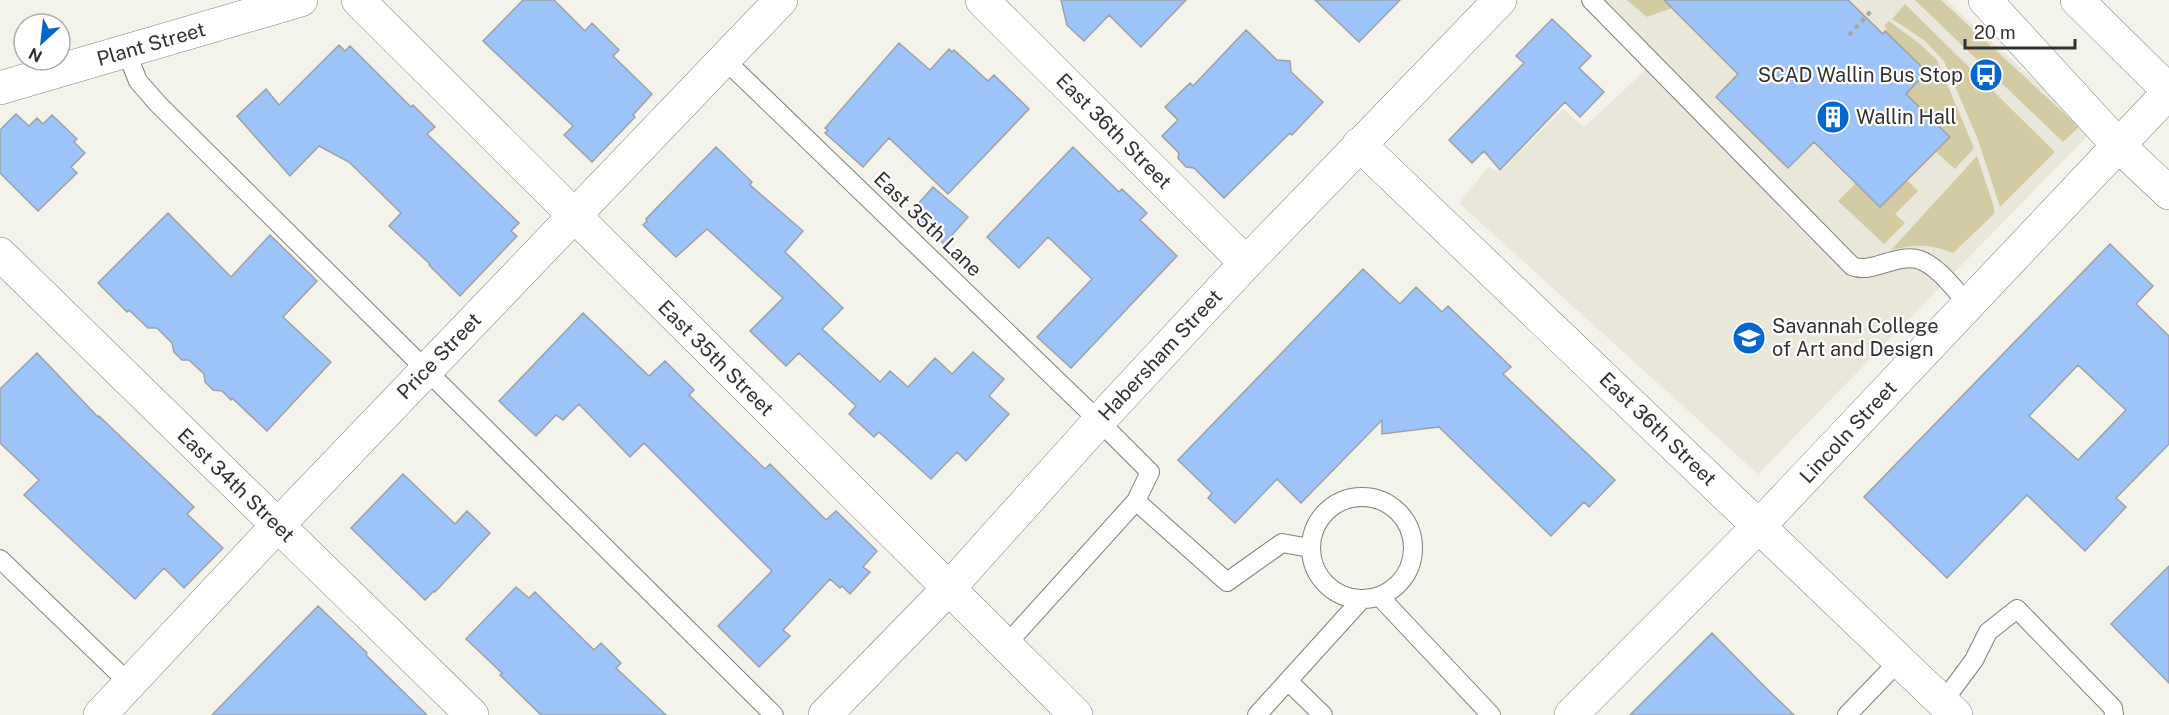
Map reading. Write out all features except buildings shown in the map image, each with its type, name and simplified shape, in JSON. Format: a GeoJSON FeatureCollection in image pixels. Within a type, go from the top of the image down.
{"type":"FeatureCollection","features":[{"type":"Feature","properties":{"kind":"street","name":"Plant Street"},"geometry":{"type":"LineString","coordinates":[[0,88],[301,0]]}},
{"type":"Feature","properties":{"kind":"street","name":"East 35th Street"},"geometry":{"type":"LineString","coordinates":[[358,0],[1076,715]]}},
{"type":"Feature","properties":{"kind":"street","name":"Price Street"},"geometry":{"type":"LineString","coordinates":[[100,715],[277,526],[781,0]]}},
{"type":"Feature","properties":{"kind":"street","name":"East 36th Street"},"geometry":{"type":"LineString","coordinates":[[982,0],[1246,263]]}},
{"type":"Feature","properties":{"kind":"street","name":"Habersham Street"},"geometry":{"type":"LineString","coordinates":[[825,715],[949,588],[1099,420],[1246,263],[1500,0]]}},
{"type":"Feature","properties":{"kind":"street"},"geometry":{"type":"LineString","coordinates":[[1985,0],[2118,145],[2169,193]]}},
{"type":"Feature","properties":{"kind":"street"},"geometry":{"type":"LineString","coordinates":[[2077,0],[2169,91]]}},
{"type":"Feature","properties":{"kind":"street","name":"Lincoln Street"},"geometry":{"type":"LineString","coordinates":[[1571,715],[1759,526],[2169,91]]}},
{"type":"Feature","properties":{"kind":"street","name":"East 36th Street"},"geometry":{"type":"LineString","coordinates":[[1359,144],[1949,709]]}},
{"type":"Feature","properties":{"kind":"street","name":"East 34th Street"},"geometry":{"type":"LineString","coordinates":[[0,254],[472,715]]}},
{"type":"Feature","properties":{"kind":"lane"},"geometry":{"type":"LineString","coordinates":[[1591,0],[1852,266],[1863,270],[1893,261],[1921,261],[1941,276],[1968,304]]}},
{"type":"Feature","properties":{"kind":"lane"},"geometry":{"type":"LineString","coordinates":[[126,51],[138,81],[158,104],[774,715]]}},
{"type":"Feature","properties":{"kind":"lane","name":"East 35th Lane"},"geometry":{"type":"LineString","coordinates":[[725,60],[1099,420],[1150,472],[1136,501]]}},
{"type":"Feature","properties":{"kind":"lane"},"geometry":{"type":"LineString","coordinates":[[1257,715],[1370,598],[1395,588],[1406,575],[1413,559],[1413,541],[1408,524],[1397,510],[1383,500],[1365,496],[1348,498],[1332,506],[1321,518],[1313,532],[1310,548],[1313,564],[1320,578],[1332,589],[1346,597],[1370,598],[1484,712]]}},
{"type":"Feature","properties":{"kind":"lane"},"geometry":{"type":"LineString","coordinates":[[1006,645],[1136,501],[1227,582],[1282,543],[1310,548]]}},
{"type":"Feature","properties":{"kind":"lane"},"geometry":{"type":"LineString","coordinates":[[0,559],[130,684]]}},
{"type":"Feature","properties":{"kind":"lane"},"geometry":{"type":"LineString","coordinates":[[1949,709],[1988,632],[2017,609],[2113,708],[2114,715]]}},
{"type":"Feature","properties":{"kind":"lane"},"geometry":{"type":"LineString","coordinates":[[1849,714],[1899,661]]}},
{"type":"Feature","properties":{"kind":"lane"},"geometry":{"type":"LineString","coordinates":[[1288,681],[1323,715]]}},
{"type":"Feature","properties":{"kind":"path"},"geometry":{"type":"LineString","coordinates":[[1849,35],[1873,9]]}},
{"type":"Feature","properties":{"kind":"shaded area","name":"Savannah College of Art and Design"},"geometry":{"type":"Polygon","coordinates":[[[1580,0],[1946,0],[2091,132],[1758,474],[1459,203],[1489,166],[1499,173],[1563,109],[1584,127],[1647,69],[1580,0]]]}},
{"type":"Feature","properties":{"kind":"shaded area"},"geometry":{"type":"Polygon","coordinates":[[[1627,0],[1680,0],[1672,8],[1647,17],[1627,0]]]}},
{"type":"Feature","properties":{"kind":"shaded area"},"geometry":{"type":"Polygon","coordinates":[[[1915,0],[1941,0],[2079,127],[2063,142],[1915,0]]]}},
{"type":"Feature","properties":{"kind":"shaded area"},"geometry":{"type":"Polygon","coordinates":[[[1905,4],[2055,152],[2000,207],[1977,137],[1944,61],[1924,40],[1892,19],[1905,4]]]}},
{"type":"Feature","properties":{"kind":"shaded area"},"geometry":{"type":"Polygon","coordinates":[[[1889,21],[1937,60],[1974,148],[1955,169],[1936,152],[1950,136],[1906,94],[1927,72],[1885,31],[1887,29],[1884,26],[1889,21]]]}},
{"type":"Feature","properties":{"kind":"shaded area"},"geometry":{"type":"Polygon","coordinates":[[[1977,156],[1994,207],[1994,214],[1953,253],[1923,246],[1891,250],[1977,156]]]}},
{"type":"Feature","properties":{"kind":"shaded area"},"geometry":{"type":"Polygon","coordinates":[[[1907,180],[1918,191],[1895,214],[1905,223],[1884,244],[1838,201],[1856,183],[1880,206],[1907,180]]]}},
{"type":"Feature","properties":{"kind":"place","name":"SCAD Wallin Bus Stop"},"geometry":{"type":"Point","coordinates":[1986,75]}},
{"type":"Feature","properties":{"kind":"place","name":"Wallin Hall"},"geometry":{"type":"Point","coordinates":[1833,117]}},
{"type":"Feature","properties":{"kind":"place","name":"Savannah College of Art and Design"},"geometry":{"type":"Point","coordinates":[1749,338]}}]}
